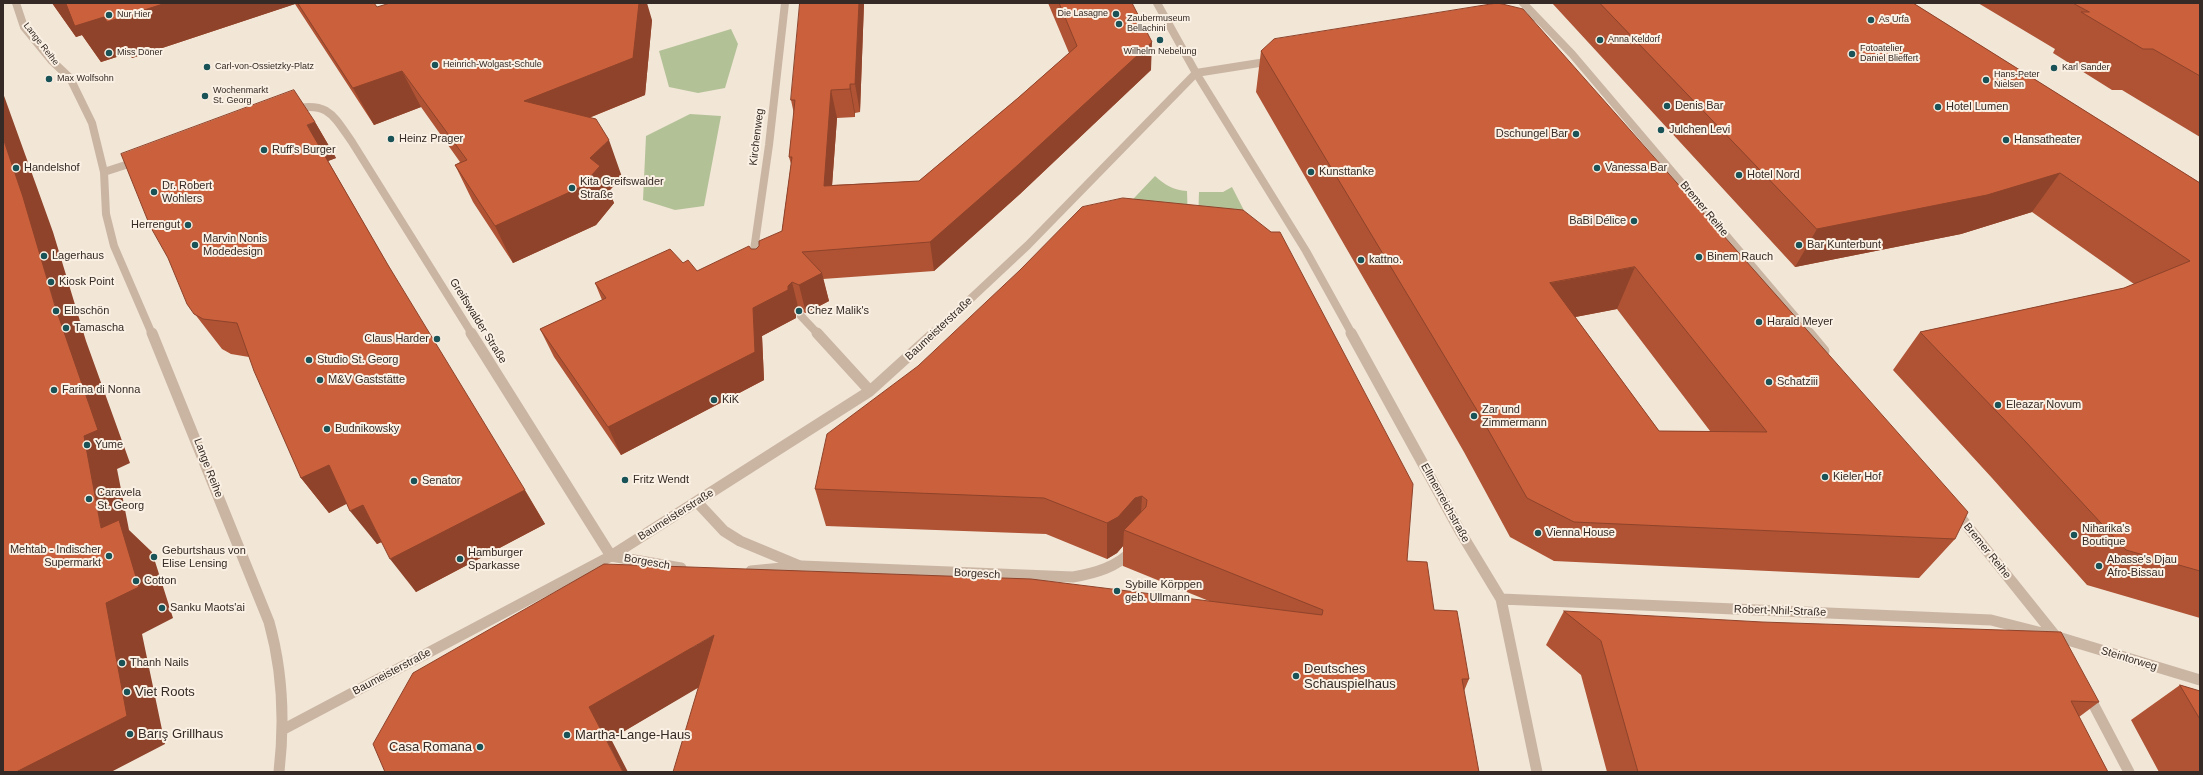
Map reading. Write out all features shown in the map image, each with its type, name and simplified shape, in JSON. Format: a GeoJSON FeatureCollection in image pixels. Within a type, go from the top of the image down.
{"type":"FeatureCollection","features":[{"type":"Feature","properties":{"kind":"street","name":"Lange Reihe"},"geometry":{"type":"LineString","coordinates":[[16,3],[24,27],[51,60],[70,78],[92,123],[104,172],[106,214],[114,246],[193,429],[266,616],[277,654],[283,695],[284,729],[279,772]]}},
{"type":"Feature","properties":{"kind":"street","name":"Kirchenweg"},"geometry":{"type":"LineString","coordinates":[[762,272],[753,257],[769,145],[785,3]]}},
{"type":"Feature","properties":{"kind":"street","name":"Ellmenreichstraße"},"geometry":{"type":"LineString","coordinates":[[1157,3],[1196,73],[1306,251],[1461,533],[1500,599],[1537,772]]}},
{"type":"Feature","properties":{"kind":"street","name":"Bremer Reihe"},"geometry":{"type":"LineString","coordinates":[[1523,3],[1572,54],[1830,358]]}},
{"type":"Feature","properties":{"kind":"street"},"geometry":{"type":"LineString","coordinates":[[1513,21],[1536,17]]}},
{"type":"Feature","properties":{"kind":"street"},"geometry":{"type":"LineString","coordinates":[[1196,73],[1281,59]]}},
{"type":"Feature","properties":{"kind":"street","name":"Baumeisterstraße"},"geometry":{"type":"LineString","coordinates":[[284,729],[611,556],[870,391],[1028,245],[1196,73]]}},
{"type":"Feature","properties":{"kind":"street","name":"Greifswalder Straße"},"geometry":{"type":"LineString","coordinates":[[284,111],[318,105],[331,113],[352,142],[611,556]]}},
{"type":"Feature","properties":{"kind":"street"},"geometry":{"type":"LineString","coordinates":[[104,172],[149,157]]}},
{"type":"Feature","properties":{"kind":"street"},"geometry":{"type":"LineString","coordinates":[[801,316],[870,391]]}},
{"type":"Feature","properties":{"kind":"street","name":"Borgesch"},"geometry":{"type":"LineString","coordinates":[[697,502],[724,531],[740,541],[802,566]]}},
{"type":"Feature","properties":{"kind":"street","name":"Bremer Reihe"},"geometry":{"type":"LineString","coordinates":[[1952,507],[2058,637],[2068,657]]}},
{"type":"Feature","properties":{"kind":"street","name":"Borgesch"},"geometry":{"type":"LineString","coordinates":[[742,571],[802,566],[1073,577],[1100,571],[1120,562],[1132,552],[1139,539]]}},
{"type":"Feature","properties":{"kind":"street","name":"Borgesch"},"geometry":{"type":"LineString","coordinates":[[611,556],[696,571]]}},
{"type":"Feature","properties":{"kind":"street","name":"Robert-Nhil-Straße"},"geometry":{"type":"LineString","coordinates":[[1500,599],[1991,620],[2058,637]]}},
{"type":"Feature","properties":{"kind":"street","name":"Steintorweg"},"geometry":{"type":"LineString","coordinates":[[2058,637],[2200,680]]}},
{"type":"Feature","properties":{"kind":"street"},"geometry":{"type":"LineString","coordinates":[[2082,684],[2129,772]]}},
{"type":"Feature","properties":{"kind":"green space"},"geometry":{"type":"Polygon","coordinates":[[[731,29],[738,44],[725,88],[698,93],[669,87],[659,51],[731,29]]]}},
{"type":"Feature","properties":{"kind":"green space"},"geometry":{"type":"Polygon","coordinates":[[[690,114],[721,116],[704,206],[675,210],[643,200],[646,136],[690,114]]]}},
{"type":"Feature","properties":{"kind":"green space"},"geometry":{"type":"Polygon","coordinates":[[[1155,176],[1162,182],[1178,190],[1187,191],[1188,223],[1118,215],[1155,176]]]}},
{"type":"Feature","properties":{"kind":"green space"},"geometry":{"type":"Polygon","coordinates":[[[1232,187],[1254,230],[1198,224],[1199,192],[1223,192],[1232,187]]]}},
{"type":"Feature","properties":{"kind":"building"},"geometry":{"type":"Polygon","coordinates":[[[66,3],[166,3],[107,22],[104,17],[75,26],[66,3]]]}},
{"type":"Feature","properties":{"kind":"building"},"geometry":{"type":"Polygon","coordinates":[[[298,3],[374,3],[377,7],[390,3],[639,3],[633,58],[524,101],[596,119],[609,140],[590,158],[600,166],[581,187],[495,226],[455,165],[467,160],[402,71],[353,88],[298,3]]]}},
{"type":"Feature","properties":{"kind":"building"},"geometry":{"type":"Polygon","coordinates":[[[800,3],[859,3],[855,84],[850,84],[850,89],[831,90],[824,186],[919,181],[1018,98],[1077,46],[1059,3],[1132,3],[1152,42],[1018,165],[930,242],[802,252],[822,273],[799,285],[792,282],[788,286],[788,290],[753,308],[755,352],[608,427],[540,329],[606,298],[595,283],[670,249],[683,263],[688,260],[697,271],[749,246],[751,249],[756,249],[759,246],[759,241],[782,231],[792,157],[789,157],[795,100],[791,100],[800,3]]]}},
{"type":"Feature","properties":{"kind":"building"},"geometry":{"type":"Polygon","coordinates":[[[1498,3],[1523,9],[1968,512],[1955,539],[1574,522],[1527,498],[1478,412],[1261,51],[1274,39],[1498,3]],[[1635,267],[1550,283],[1659,431],[1767,432],[1635,267]]]}},
{"type":"Feature","properties":{"kind":"building"},"geometry":{"type":"Polygon","coordinates":[[[1600,3],[1913,3],[2200,183],[2200,571],[2126,550],[2025,441],[1920,332],[2124,288],[2190,261],[2060,173],[1987,195],[1817,229],[1600,3]]]}},
{"type":"Feature","properties":{"kind":"building"},"geometry":{"type":"Polygon","coordinates":[[[2073,3],[2200,3],[2200,76],[2153,49],[2143,49],[2081,12],[2089,12],[2073,3]]]}},
{"type":"Feature","properties":{"kind":"building"},"geometry":{"type":"Polygon","coordinates":[[[294,90],[315,122],[307,125],[388,265],[525,490],[390,559],[363,505],[350,511],[329,465],[301,478],[254,371],[237,323],[203,319],[194,314],[187,304],[168,258],[150,226],[121,154],[294,90]]]}},
{"type":"Feature","properties":{"kind":"building"},"geometry":{"type":"Polygon","coordinates":[[[3,138],[23,197],[55,306],[98,430],[84,436],[101,528],[119,520],[139,587],[106,603],[127,716],[16,772],[3,772],[3,138]]]}},
{"type":"Feature","properties":{"kind":"building"},"geometry":{"type":"Polygon","coordinates":[[[1123,198],[1243,210],[1271,232],[1280,232],[1413,484],[1407,561],[1427,562],[1434,610],[1457,611],[1469,679],[1462,679],[1479,772],[673,772],[714,635],[589,707],[623,772],[385,772],[373,744],[413,673],[604,564],[1031,579],[1322,615],[1323,610],[1124,530],[1146,507],[1147,500],[1142,496],[1135,498],[1118,517],[1107,523],[1044,498],[815,489],[827,434],[918,366],[1020,270],[1082,207],[1123,198]]]}},
{"type":"Feature","properties":{"kind":"building"},"geometry":{"type":"Polygon","coordinates":[[[1564,611],[1762,622],[2061,632],[2099,702],[2071,701],[2108,772],[1638,772],[1601,641],[1564,611]]]}},
{"type":"Feature","properties":{"kind":"building"},"geometry":{"type":"Polygon","coordinates":[[[2180,685],[2200,691],[2200,719],[2180,685]]]}},
{"type":"Feature","properties":{"kind":"place","name":"Die Lasagne"},"geometry":{"type":"Point","coordinates":[1116,14]}},
{"type":"Feature","properties":{"kind":"place","name":"Nur Hier"},"geometry":{"type":"Point","coordinates":[109,15]}},
{"type":"Feature","properties":{"kind":"place","name":"As Urfa"},"geometry":{"type":"Point","coordinates":[1871,20]}},
{"type":"Feature","properties":{"kind":"place","name":"Zaubermuseum Bellachini"},"geometry":{"type":"Point","coordinates":[1119,24]}},
{"type":"Feature","properties":{"kind":"place","name":"Wilhelm Nebelung"},"geometry":{"type":"Point","coordinates":[1160,40]}},
{"type":"Feature","properties":{"kind":"place","name":"Anna Keldorf"},"geometry":{"type":"Point","coordinates":[1600,40]}},
{"type":"Feature","properties":{"kind":"place","name":"Miss Döner"},"geometry":{"type":"Point","coordinates":[109,53]}},
{"type":"Feature","properties":{"kind":"place","name":"Fotoatelier Daniel Blieffert"},"geometry":{"type":"Point","coordinates":[1852,54]}},
{"type":"Feature","properties":{"kind":"place","name":"Heinrich-Wolgast-Schule"},"geometry":{"type":"Point","coordinates":[435,65]}},
{"type":"Feature","properties":{"kind":"place","name":"Carl-von-Ossietzky-Platz"},"geometry":{"type":"Point","coordinates":[207,67]}},
{"type":"Feature","properties":{"kind":"place","name":"Karl Sander"},"geometry":{"type":"Point","coordinates":[2054,68]}},
{"type":"Feature","properties":{"kind":"place","name":"Max Wolfsohn"},"geometry":{"type":"Point","coordinates":[49,79]}},
{"type":"Feature","properties":{"kind":"place","name":"Hans-Peter Nielsen"},"geometry":{"type":"Point","coordinates":[1986,80]}},
{"type":"Feature","properties":{"kind":"place","name":"Wochenmarkt St. Georg"},"geometry":{"type":"Point","coordinates":[205,96]}},
{"type":"Feature","properties":{"kind":"place","name":"Denis Bar"},"geometry":{"type":"Point","coordinates":[1667,106]}},
{"type":"Feature","properties":{"kind":"place","name":"Hotel Lumen"},"geometry":{"type":"Point","coordinates":[1938,107]}},
{"type":"Feature","properties":{"kind":"place","name":"Julchen Levi"},"geometry":{"type":"Point","coordinates":[1661,130]}},
{"type":"Feature","properties":{"kind":"place","name":"Dschungel Bar"},"geometry":{"type":"Point","coordinates":[1576,134]}},
{"type":"Feature","properties":{"kind":"place","name":"Heinz Prager"},"geometry":{"type":"Point","coordinates":[391,139]}},
{"type":"Feature","properties":{"kind":"place","name":"Hansatheater"},"geometry":{"type":"Point","coordinates":[2006,140]}},
{"type":"Feature","properties":{"kind":"place","name":"Ruff's Burger"},"geometry":{"type":"Point","coordinates":[264,150]}},
{"type":"Feature","properties":{"kind":"place","name":"Handelshof"},"geometry":{"type":"Point","coordinates":[16,168]}},
{"type":"Feature","properties":{"kind":"place","name":"Vanessa Bar"},"geometry":{"type":"Point","coordinates":[1597,168]}},
{"type":"Feature","properties":{"kind":"place","name":"Kunsttanke"},"geometry":{"type":"Point","coordinates":[1311,172]}},
{"type":"Feature","properties":{"kind":"place","name":"Hotel Nord"},"geometry":{"type":"Point","coordinates":[1739,175]}},
{"type":"Feature","properties":{"kind":"place","name":"Kita Greifswalder Straße"},"geometry":{"type":"Point","coordinates":[572,188]}},
{"type":"Feature","properties":{"kind":"place","name":"Dr. Robert Wohlers"},"geometry":{"type":"Point","coordinates":[154,192]}},
{"type":"Feature","properties":{"kind":"place","name":"BaBi Délice"},"geometry":{"type":"Point","coordinates":[1634,221]}},
{"type":"Feature","properties":{"kind":"place","name":"Herrengut"},"geometry":{"type":"Point","coordinates":[188,225]}},
{"type":"Feature","properties":{"kind":"place","name":"Marvin Nonis Modedesign"},"geometry":{"type":"Point","coordinates":[195,245]}},
{"type":"Feature","properties":{"kind":"place","name":"Bar Kunterbunt"},"geometry":{"type":"Point","coordinates":[1799,245]}},
{"type":"Feature","properties":{"kind":"place","name":"Lagerhaus"},"geometry":{"type":"Point","coordinates":[44,256]}},
{"type":"Feature","properties":{"kind":"place","name":"Binem Rauch"},"geometry":{"type":"Point","coordinates":[1699,257]}},
{"type":"Feature","properties":{"kind":"place","name":"kattno."},"geometry":{"type":"Point","coordinates":[1361,260]}},
{"type":"Feature","properties":{"kind":"place","name":"Kiosk Point"},"geometry":{"type":"Point","coordinates":[51,282]}},
{"type":"Feature","properties":{"kind":"place","name":"Elbschön"},"geometry":{"type":"Point","coordinates":[56,311]}},
{"type":"Feature","properties":{"kind":"place","name":"Chez Malik's"},"geometry":{"type":"Point","coordinates":[799,311]}},
{"type":"Feature","properties":{"kind":"place","name":"Harald Meyer"},"geometry":{"type":"Point","coordinates":[1759,322]}},
{"type":"Feature","properties":{"kind":"place","name":"Tamascha"},"geometry":{"type":"Point","coordinates":[66,328]}},
{"type":"Feature","properties":{"kind":"place","name":"Claus Harder"},"geometry":{"type":"Point","coordinates":[437,339]}},
{"type":"Feature","properties":{"kind":"place","name":"Studio St. Georg"},"geometry":{"type":"Point","coordinates":[309,360]}},
{"type":"Feature","properties":{"kind":"place","name":"M&V Gaststätte"},"geometry":{"type":"Point","coordinates":[320,380]}},
{"type":"Feature","properties":{"kind":"place","name":"Schatziii"},"geometry":{"type":"Point","coordinates":[1769,382]}},
{"type":"Feature","properties":{"kind":"place","name":"Farina di Nonna"},"geometry":{"type":"Point","coordinates":[54,390]}},
{"type":"Feature","properties":{"kind":"place","name":"KiK"},"geometry":{"type":"Point","coordinates":[714,400]}},
{"type":"Feature","properties":{"kind":"place","name":"Eleazar Novum"},"geometry":{"type":"Point","coordinates":[1998,405]}},
{"type":"Feature","properties":{"kind":"place","name":"Zar und Zimmermann"},"geometry":{"type":"Point","coordinates":[1474,416]}},
{"type":"Feature","properties":{"kind":"place","name":"Budnikowsky"},"geometry":{"type":"Point","coordinates":[327,429]}},
{"type":"Feature","properties":{"kind":"place","name":"Yume"},"geometry":{"type":"Point","coordinates":[87,445]}},
{"type":"Feature","properties":{"kind":"place","name":"Kieler Hof"},"geometry":{"type":"Point","coordinates":[1825,477]}},
{"type":"Feature","properties":{"kind":"place","name":"Fritz Wendt"},"geometry":{"type":"Point","coordinates":[625,480]}},
{"type":"Feature","properties":{"kind":"place","name":"Senator"},"geometry":{"type":"Point","coordinates":[414,481]}},
{"type":"Feature","properties":{"kind":"place","name":"Caravela St. Georg"},"geometry":{"type":"Point","coordinates":[89,499]}},
{"type":"Feature","properties":{"kind":"place","name":"Vienna House"},"geometry":{"type":"Point","coordinates":[1538,533]}},
{"type":"Feature","properties":{"kind":"place","name":"Niharika's Boutique"},"geometry":{"type":"Point","coordinates":[2074,535]}},
{"type":"Feature","properties":{"kind":"place","name":"Mehtab - Indischer Supermarkt"},"geometry":{"type":"Point","coordinates":[109,556]}},
{"type":"Feature","properties":{"kind":"place","name":"Geburtshaus von Elise Lensing"},"geometry":{"type":"Point","coordinates":[154,557]}},
{"type":"Feature","properties":{"kind":"place","name":"Hamburger Sparkasse"},"geometry":{"type":"Point","coordinates":[460,559]}},
{"type":"Feature","properties":{"kind":"place","name":"Abasse's Djau Afro-Bissau"},"geometry":{"type":"Point","coordinates":[2099,566]}},
{"type":"Feature","properties":{"kind":"place","name":"Cotton"},"geometry":{"type":"Point","coordinates":[136,581]}},
{"type":"Feature","properties":{"kind":"place","name":"Sybille Körppen geb. Ullmann"},"geometry":{"type":"Point","coordinates":[1117,591]}},
{"type":"Feature","properties":{"kind":"place","name":"Sanku Maots'ai"},"geometry":{"type":"Point","coordinates":[162,608]}},
{"type":"Feature","properties":{"kind":"place","name":"Thanh Nails"},"geometry":{"type":"Point","coordinates":[122,663]}},
{"type":"Feature","properties":{"kind":"place","name":"Deutsches Schauspielhaus"},"geometry":{"type":"Point","coordinates":[1296,676]}},
{"type":"Feature","properties":{"kind":"place","name":"Viet Roots"},"geometry":{"type":"Point","coordinates":[127,692]}},
{"type":"Feature","properties":{"kind":"place","name":"Barış Grillhaus"},"geometry":{"type":"Point","coordinates":[130,734]}},
{"type":"Feature","properties":{"kind":"place","name":"Martha-Lange-Haus"},"geometry":{"type":"Point","coordinates":[567,735]}},
{"type":"Feature","properties":{"kind":"place","name":"Casa Romana"},"geometry":{"type":"Point","coordinates":[480,747]}}]}
